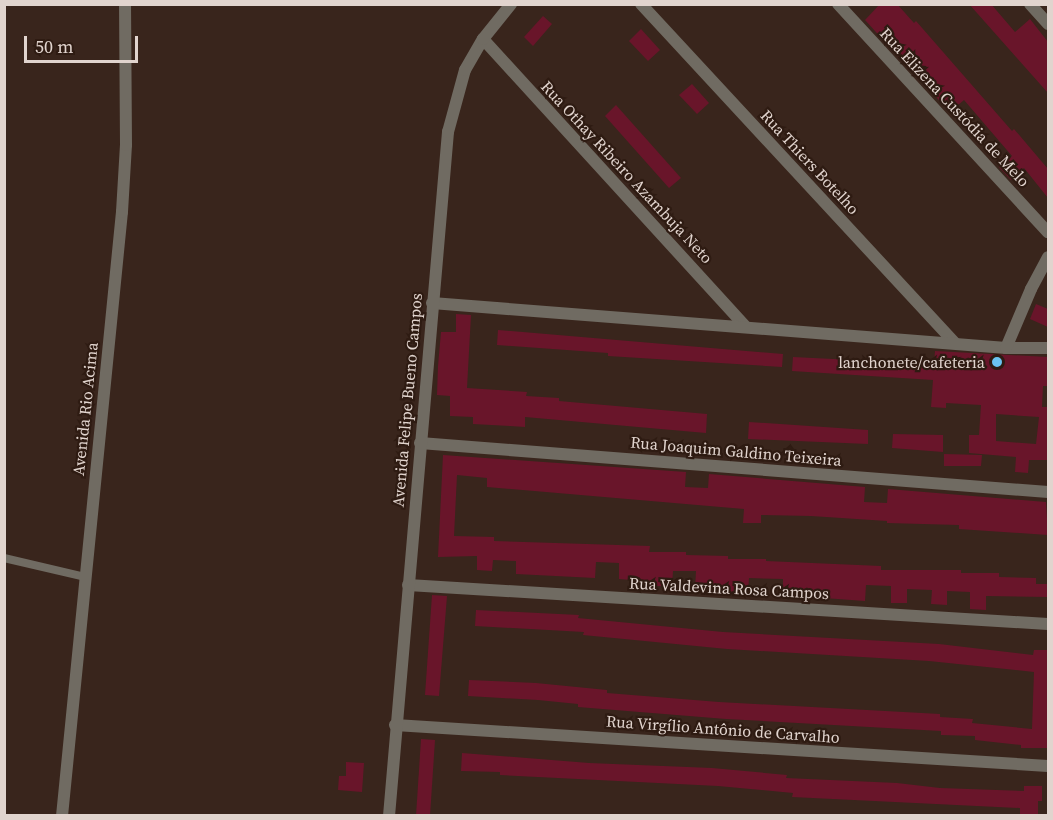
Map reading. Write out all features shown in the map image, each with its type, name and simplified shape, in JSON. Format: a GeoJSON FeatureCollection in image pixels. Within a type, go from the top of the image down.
{"type":"FeatureCollection","features":[{"type":"Feature","properties":{"kind":"street","name":"Avenida Rio Acima"},"geometry":{"type":"LineString","coordinates":[[62,816],[122,212],[126,145],[125,4]]}},
{"type":"Feature","properties":{"kind":"street","name":"Avenida Felipe Bueno Campos"},"geometry":{"type":"LineString","coordinates":[[389,816],[395,725],[448,132],[465,70],[483,39],[511,4]]}},
{"type":"Feature","properties":{"kind":"street","name":"Rua Thiers Botelho"},"geometry":{"type":"LineString","coordinates":[[641,4],[955,343]]}},
{"type":"Feature","properties":{"kind":"street","name":"Rua Elizena Custódia de Melo"},"geometry":{"type":"LineString","coordinates":[[838,4],[1048,232]]}},
{"type":"Feature","properties":{"kind":"street"},"geometry":{"type":"LineString","coordinates":[[1030,4],[1048,24]]}},
{"type":"Feature","properties":{"kind":"street","name":"Rua Othay Ribeiro Azambuja Neto"},"geometry":{"type":"LineString","coordinates":[[483,39],[746,327]]}},
{"type":"Feature","properties":{"kind":"street"},"geometry":{"type":"LineString","coordinates":[[1006,348],[1031,289],[1048,257]]}},
{"type":"Feature","properties":{"kind":"street"},"geometry":{"type":"LineString","coordinates":[[432,303],[1006,348],[1048,348]]}},
{"type":"Feature","properties":{"kind":"street","name":"Rua Joaquim Galdino Teixeira"},"geometry":{"type":"LineString","coordinates":[[420,443],[1048,492]]}},
{"type":"Feature","properties":{"kind":"street","name":"Rua Valdevina Rosa Campos"},"geometry":{"type":"LineString","coordinates":[[408,585],[1048,624]]}},
{"type":"Feature","properties":{"kind":"street","name":"Rua Virgílio Antônio de Carvalho"},"geometry":{"type":"LineString","coordinates":[[395,725],[1048,766]]}},
{"type":"Feature","properties":{"kind":"lane"},"geometry":{"type":"LineString","coordinates":[[4,558],[85,577]]}},
{"type":"Feature","properties":{"kind":"building"},"geometry":{"type":"Polygon","coordinates":[[[880,4],[897,4],[914,23],[916,21],[1012,131],[1014,129],[1048,169],[1048,198],[1024,168],[1011,180],[999,167],[1012,156],[964,100],[950,112],[865,20],[880,4]]]}},
{"type":"Feature","properties":{"kind":"building"},"geometry":{"type":"Polygon","coordinates":[[[969,4],[991,4],[1015,32],[1030,19],[1048,42],[1048,93],[969,4]]]}},
{"type":"Feature","properties":{"kind":"building"},"geometry":{"type":"Polygon","coordinates":[[[543,16],[552,24],[533,46],[524,37],[543,16]]]}},
{"type":"Feature","properties":{"kind":"building"},"geometry":{"type":"Polygon","coordinates":[[[641,29],[660,50],[648,61],[629,41],[641,29]]]}},
{"type":"Feature","properties":{"kind":"building"},"geometry":{"type":"Polygon","coordinates":[[[692,84],[709,103],[697,114],[679,95],[692,84]]]}},
{"type":"Feature","properties":{"kind":"building"},"geometry":{"type":"Polygon","coordinates":[[[616,105],[681,178],[669,188],[605,116],[616,105]]]}},
{"type":"Feature","properties":{"kind":"building"},"geometry":{"type":"Polygon","coordinates":[[[1036,304],[1048,309],[1048,327],[1030,319],[1036,304]]]}},
{"type":"Feature","properties":{"kind":"building"},"geometry":{"type":"Polygon","coordinates":[[[456,314],[471,315],[467,388],[527,392],[526,396],[559,398],[559,401],[707,414],[706,433],[525,417],[525,427],[473,424],[473,417],[450,416],[450,396],[437,395],[438,366],[441,332],[456,332],[456,314]]]}},
{"type":"Feature","properties":{"kind":"building"},"geometry":{"type":"Polygon","coordinates":[[[498,330],[783,354],[782,367],[608,356],[608,353],[497,345],[498,330]]]}},
{"type":"Feature","properties":{"kind":"building"},"geometry":{"type":"Polygon","coordinates":[[[935,351],[1048,357],[1048,386],[1043,386],[1042,407],[1048,407],[1048,460],[1029,460],[1028,473],[1015,472],[1016,457],[969,453],[969,435],[979,435],[981,405],[946,403],[946,408],[931,407],[933,380],[792,371],[793,357],[934,364],[935,351]],[[996,414],[996,441],[1036,444],[1039,417],[996,414]]]}},
{"type":"Feature","properties":{"kind":"building"},"geometry":{"type":"Polygon","coordinates":[[[749,422],[868,430],[868,444],[748,439],[749,422]]]}},
{"type":"Feature","properties":{"kind":"building"},"geometry":{"type":"Polygon","coordinates":[[[893,434],[943,435],[943,452],[892,448],[893,434]]]}},
{"type":"Feature","properties":{"kind":"building"},"geometry":{"type":"Polygon","coordinates":[[[944,454],[982,455],[981,466],[944,466],[944,454]]]}},
{"type":"Feature","properties":{"kind":"building"},"geometry":{"type":"Polygon","coordinates":[[[443,455],[686,472],[685,487],[708,488],[709,474],[865,487],[864,502],[887,503],[888,489],[1046,502],[1048,535],[959,529],[959,525],[887,523],[887,521],[811,516],[761,515],[761,523],[743,523],[744,509],[487,487],[487,478],[457,475],[454,536],[494,537],[494,541],[650,546],[649,552],[686,552],[686,555],[728,556],[728,559],[881,566],[881,570],[961,570],[961,573],[999,573],[999,577],[1036,578],[1036,584],[1048,584],[1048,597],[986,596],[986,610],[970,609],[970,592],[947,591],[947,605],[931,604],[932,590],[907,589],[907,603],[891,603],[891,586],[866,585],[865,601],[783,595],[783,579],[749,578],[748,593],[695,589],[696,571],[673,571],[672,586],[657,586],[657,582],[619,579],[619,563],[596,562],[595,578],[516,574],[516,561],[493,560],[492,571],[477,570],[477,556],[438,557],[443,455]]]}},
{"type":"Feature","properties":{"kind":"building"},"geometry":{"type":"Polygon","coordinates":[[[432,595],[447,596],[439,696],[425,695],[432,595]]]}},
{"type":"Feature","properties":{"kind":"building"},"geometry":{"type":"Polygon","coordinates":[[[476,610],[579,615],[578,618],[723,632],[939,644],[1033,655],[1034,650],[1048,650],[1048,748],[1021,748],[1021,745],[975,740],[975,736],[941,735],[941,731],[726,719],[578,707],[578,704],[538,700],[468,696],[469,680],[536,683],[607,690],[607,693],[719,702],[940,714],[940,717],[973,719],[972,723],[1032,729],[1034,672],[929,661],[727,649],[583,635],[584,632],[475,626],[476,610]]]}},
{"type":"Feature","properties":{"kind":"building"},"geometry":{"type":"Polygon","coordinates":[[[421,739],[435,740],[430,816],[416,816],[421,739]]]}},
{"type":"Feature","properties":{"kind":"building"},"geometry":{"type":"Polygon","coordinates":[[[462,753],[589,763],[712,768],[787,775],[786,778],[897,783],[940,788],[1024,791],[1024,786],[1042,786],[1042,801],[1038,801],[1038,816],[1020,816],[1020,808],[792,797],[793,793],[718,786],[500,775],[500,772],[461,771],[462,753]]]}},
{"type":"Feature","properties":{"kind":"building"},"geometry":{"type":"Polygon","coordinates":[[[346,762],[364,763],[362,792],[338,790],[339,776],[346,776],[346,762]]]}},
{"type":"Feature","properties":{"kind":"place","name":"lanchonete/cafeteria"},"geometry":{"type":"Point","coordinates":[997,362]}}]}
